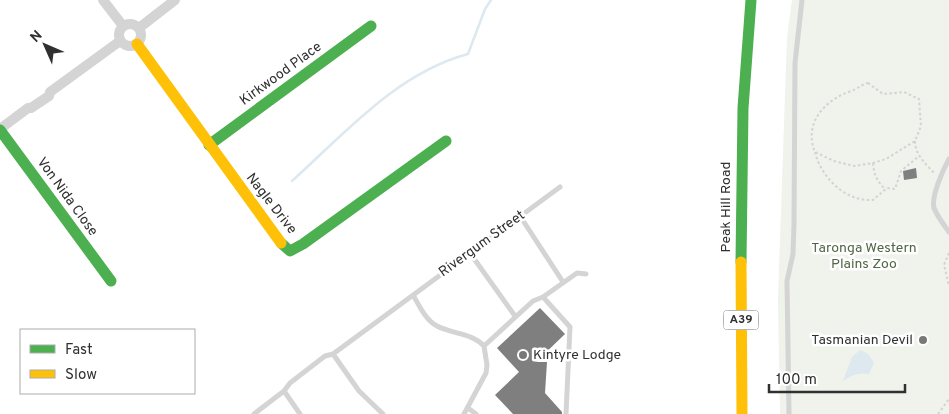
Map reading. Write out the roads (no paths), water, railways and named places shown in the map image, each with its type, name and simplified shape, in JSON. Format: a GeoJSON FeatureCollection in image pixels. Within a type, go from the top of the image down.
{"type":"FeatureCollection","features":[{"type":"Feature","properties":{"kind":"main road","name":"Peak Hill Road"},"geometry":{"type":"LineString","coordinates":[[742,414],[741,168],[747,27],[751,0]]}},
{"type":"Feature","properties":{"kind":"main road","name":"Kirkwood Place"},"geometry":{"type":"LineString","coordinates":[[209,145],[371,26]]}},
{"type":"Feature","properties":{"kind":"main road","name":"Nagle Drive"},"geometry":{"type":"LineString","coordinates":[[137,44],[281,244],[290,251],[304,244],[446,141]]}},
{"type":"Feature","properties":{"kind":"main road","name":"Von Nida Close"},"geometry":{"type":"LineString","coordinates":[[0,129],[111,281]]}},
{"type":"Feature","properties":{"kind":"street"},"geometry":{"type":"LineString","coordinates":[[103,0],[123,26]]}},
{"type":"Feature","properties":{"kind":"street"},"geometry":{"type":"LineString","coordinates":[[139,28],[175,0]]}},
{"type":"Feature","properties":{"kind":"street"},"geometry":{"type":"LineString","coordinates":[[133,24],[139,28],[141,34],[137,44],[128,46],[120,41],[119,31],[123,26],[133,24]]}},
{"type":"Feature","properties":{"kind":"street"},"geometry":{"type":"LineString","coordinates":[[0,129],[28,108],[49,96],[50,92],[120,41]]}},
{"type":"Feature","properties":{"kind":"lane"},"geometry":{"type":"LineString","coordinates":[[789,414],[787,282],[792,254],[794,224],[795,63],[802,0]]}},
{"type":"Feature","properties":{"kind":"lane"},"geometry":{"type":"LineString","coordinates":[[949,159],[940,179],[934,205],[935,210],[949,232]]}},
{"type":"Feature","properties":{"kind":"lane","name":"Rivergum Street"},"geometry":{"type":"LineString","coordinates":[[254,414],[325,356],[333,354],[560,187]]}},
{"type":"Feature","properties":{"kind":"lane"},"geometry":{"type":"LineString","coordinates":[[520,216],[563,282]]}},
{"type":"Feature","properties":{"kind":"lane"},"geometry":{"type":"LineString","coordinates":[[470,253],[516,316]]}},
{"type":"Feature","properties":{"kind":"lane"},"geometry":{"type":"LineString","coordinates":[[484,346],[533,301],[543,297],[577,274],[586,274]]}},
{"type":"Feature","properties":{"kind":"lane"},"geometry":{"type":"LineString","coordinates":[[413,295],[431,322],[437,326],[479,340],[484,346],[487,365],[486,373],[464,414]]}},
{"type":"Feature","properties":{"kind":"lane"},"geometry":{"type":"LineString","coordinates":[[543,297],[570,326],[566,414]]}},
{"type":"Feature","properties":{"kind":"lane"},"geometry":{"type":"LineString","coordinates":[[333,354],[359,391],[383,414]]}},
{"type":"Feature","properties":{"kind":"lane"},"geometry":{"type":"LineString","coordinates":[[284,391],[300,414]]}},
{"type":"Feature","properties":{"kind":"lane"},"geometry":{"type":"LineString","coordinates":[[468,408],[476,414]]}},
{"type":"Feature","properties":{"kind":"waterway"},"geometry":{"type":"LineString","coordinates":[[292,181],[352,125],[395,90],[418,75],[442,63],[468,54],[485,9],[491,0]]}},
{"type":"Feature","properties":{"kind":"place","name":"Tasmanian Devil"},"geometry":{"type":"Point","coordinates":[923,340]}},
{"type":"Feature","properties":{"kind":"place","name":"Kintyre Lodge"},"geometry":{"type":"Point","coordinates":[523,355]}},
{"type":"Feature","properties":{"kind":"park label","name":"Taronga Western Plains Zoo"},"geometry":{"type":"Point","coordinates":[864,256]}}]}
